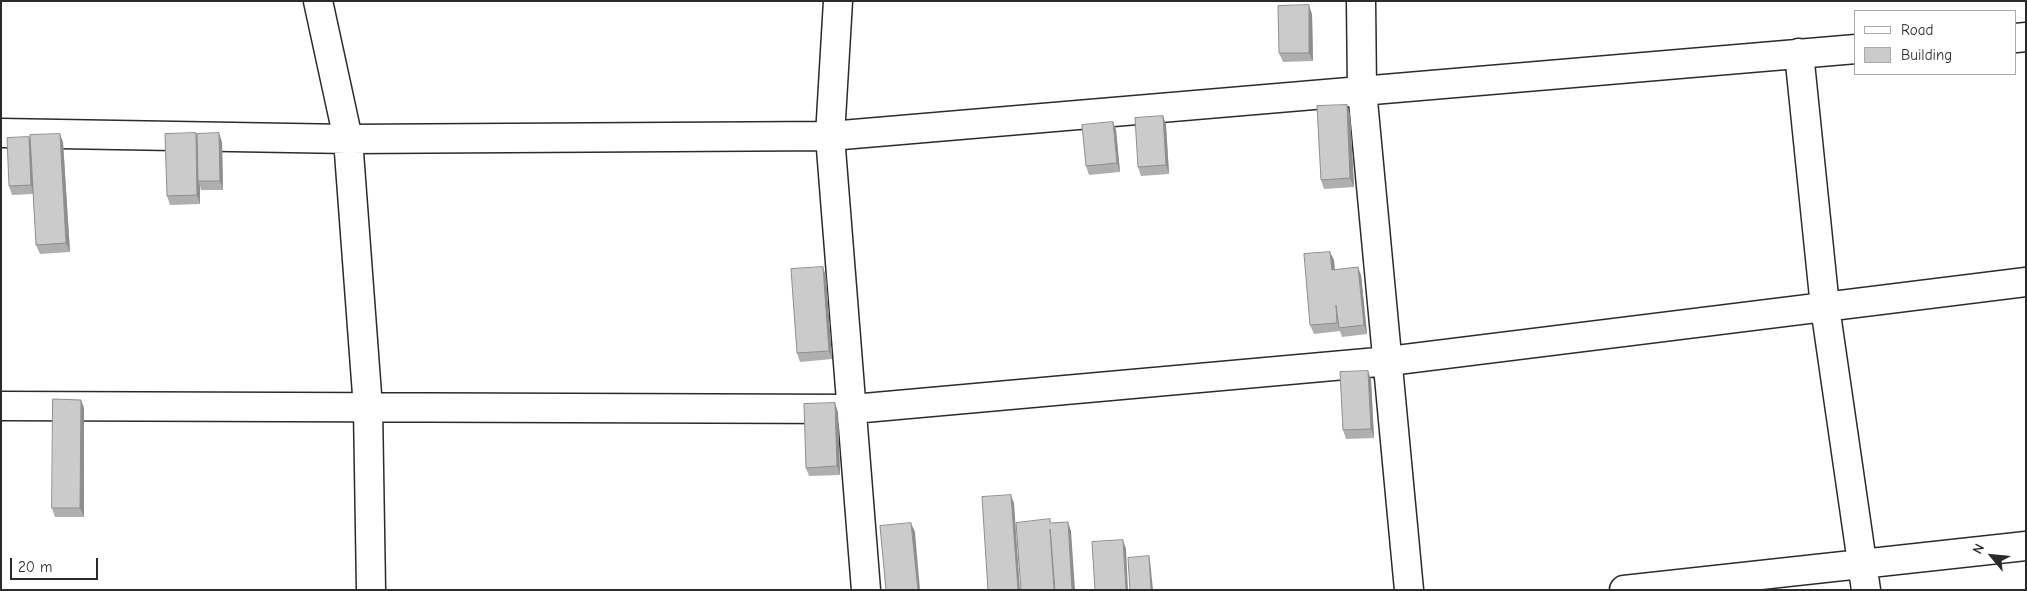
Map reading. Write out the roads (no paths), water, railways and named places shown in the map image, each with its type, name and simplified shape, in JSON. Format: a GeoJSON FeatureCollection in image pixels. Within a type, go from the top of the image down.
{"type":"FeatureCollection","features":[{"type":"Feature","properties":{"kind":"street"},"geometry":{"type":"LineString","coordinates":[[318,1],[348,138],[368,408],[371,590]]}},
{"type":"Feature","properties":{"kind":"street"},"geometry":{"type":"LineString","coordinates":[[838,1],[830,136],[866,590]]}},
{"type":"Feature","properties":{"kind":"street"},"geometry":{"type":"LineString","coordinates":[[1361,1],[1362,90],[1389,361],[1409,590]]}},
{"type":"Feature","properties":{"kind":"street"},"geometry":{"type":"LineString","coordinates":[[1,133],[348,138],[830,136],[1854,49]]}},
{"type":"Feature","properties":{"kind":"street"},"geometry":{"type":"LineString","coordinates":[[1799,53],[1824,307],[1864,578]]}},
{"type":"Feature","properties":{"kind":"street"},"geometry":{"type":"LineString","coordinates":[[1,406],[853,409],[1389,361],[2026,282]]}},
{"type":"Feature","properties":{"kind":"street"},"geometry":{"type":"LineString","coordinates":[[1624,590],[1864,578],[2026,546]]}}]}
